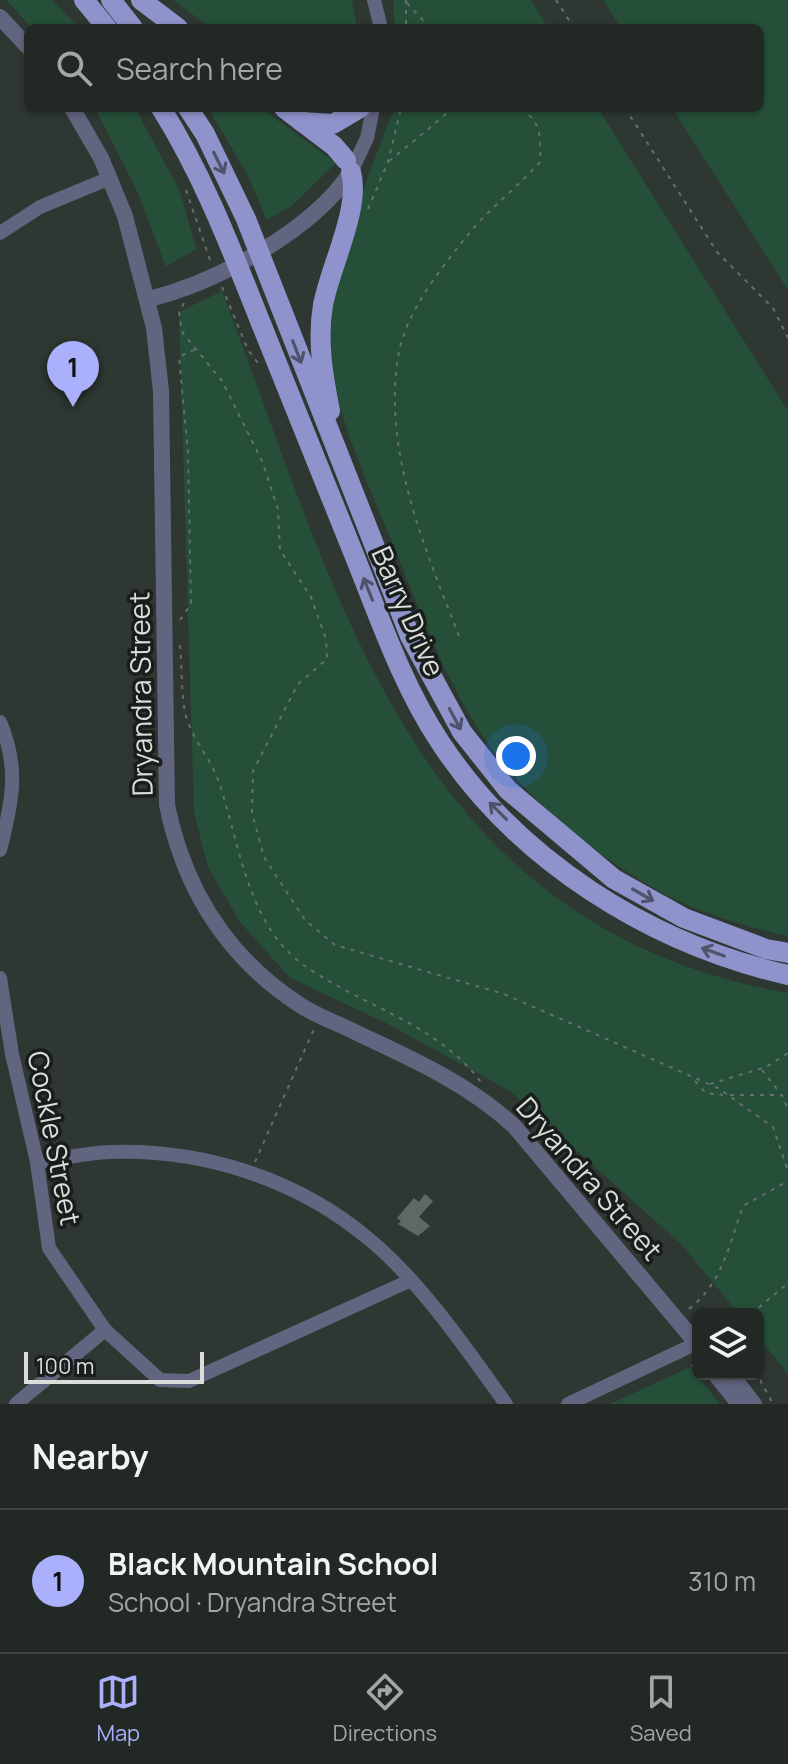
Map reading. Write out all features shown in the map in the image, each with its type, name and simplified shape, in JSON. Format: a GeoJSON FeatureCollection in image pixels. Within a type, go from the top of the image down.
{"type":"FeatureCollection","features":[{"type":"Feature","properties":{"kind":"main road"},"geometry":{"type":"LineString","coordinates":[[84,0],[104,24]]}},
{"type":"Feature","properties":{"kind":"main road"},"geometry":{"type":"LineString","coordinates":[[111,0],[130,24]]}},
{"type":"Feature","properties":{"kind":"main road"},"geometry":{"type":"LineString","coordinates":[[141,0],[173,24]]}},
{"type":"Feature","properties":{"kind":"main road","name":"Barry Drive"},"geometry":{"type":"LineString","coordinates":[[164,112],[183,142],[225,231],[390,646],[440,742],[482,795],[545,858],[594,893],[672,938],[757,968],[788,975]]}},
{"type":"Feature","properties":{"kind":"main road","name":"Barry Drive"},"geometry":{"type":"LineString","coordinates":[[191,112],[205,134],[246,219],[410,636],[462,732],[508,790],[568,844],[625,885],[684,918],[766,949],[788,953]]}},
{"type":"Feature","properties":{"kind":"main road"},"geometry":{"type":"LineString","coordinates":[[289,112],[334,146],[349,166],[354,195],[328,283],[320,337],[324,382],[340,462]]}},
{"type":"Feature","properties":{"kind":"main road"},"geometry":{"type":"LineString","coordinates":[[302,122],[333,124],[353,112]]}},
{"type":"Feature","properties":{"kind":"street"},"geometry":{"type":"LineString","coordinates":[[374,0],[380,24]]}},
{"type":"Feature","properties":{"kind":"street"},"geometry":{"type":"LineString","coordinates":[[0,17],[24,43]]}},
{"type":"Feature","properties":{"kind":"street","name":"Dryandra Street"},"geometry":{"type":"LineString","coordinates":[[74,112],[110,178],[149,299],[161,391],[164,767],[176,850],[208,916],[261,978],[299,1005],[434,1069],[488,1102],[514,1126],[692,1336]]}},
{"type":"Feature","properties":{"kind":"street"},"geometry":{"type":"LineString","coordinates":[[149,299],[201,282],[270,243],[349,166],[369,112]]}},
{"type":"Feature","properties":{"kind":"street"},"geometry":{"type":"LineString","coordinates":[[0,233],[40,207],[110,178]]}},
{"type":"Feature","properties":{"kind":"street"},"geometry":{"type":"LineString","coordinates":[[0,722],[11,746],[14,798],[0,850]]}},
{"type":"Feature","properties":{"kind":"street","name":"Cockle Street"},"geometry":{"type":"LineString","coordinates":[[0,978],[12,1054],[37,1162],[49,1248],[105,1330],[160,1380],[189,1381],[409,1281]]}},
{"type":"Feature","properties":{"kind":"street"},"geometry":{"type":"LineString","coordinates":[[37,1162],[109,1152],[198,1158],[271,1178],[332,1212],[371,1241],[465,1347],[506,1404]]}},
{"type":"Feature","properties":{"kind":"street"},"geometry":{"type":"LineString","coordinates":[[16,1404],[105,1330]]}},
{"type":"Feature","properties":{"kind":"street"},"geometry":{"type":"LineString","coordinates":[[568,1404],[692,1347]]}},
{"type":"Feature","properties":{"kind":"street"},"geometry":{"type":"LineString","coordinates":[[720,1380],[739,1404]]}},
{"type":"Feature","properties":{"kind":"street"},"geometry":{"type":"LineString","coordinates":[[736,1380],[754,1404]]}},
{"type":"Feature","properties":{"kind":"path"},"geometry":{"type":"LineString","coordinates":[[556,0],[571,24]]}},
{"type":"Feature","properties":{"kind":"path"},"geometry":{"type":"LineString","coordinates":[[406,24],[407,2]]}},
{"type":"Feature","properties":{"kind":"path"},"geometry":{"type":"LineString","coordinates":[[407,2],[426,24]]}},
{"type":"Feature","properties":{"kind":"path"},"geometry":{"type":"LineString","coordinates":[[365,216],[388,162],[400,112]]}},
{"type":"Feature","properties":{"kind":"path"},"geometry":{"type":"LineString","coordinates":[[388,162],[413,140],[435,127],[448,112]]}},
{"type":"Feature","properties":{"kind":"path"},"geometry":{"type":"LineString","coordinates":[[459,636],[424,545],[403,470],[396,409],[399,350],[417,309],[439,272],[469,233],[540,162],[541,131],[527,112]]}},
{"type":"Feature","properties":{"kind":"path"},"geometry":{"type":"LineString","coordinates":[[628,112],[717,252],[773,308],[788,338]]}},
{"type":"Feature","properties":{"kind":"path"},"geometry":{"type":"LineString","coordinates":[[216,285],[229,278]]}},
{"type":"Feature","properties":{"kind":"path"},"geometry":{"type":"LineString","coordinates":[[189,297],[179,312],[182,332],[222,381],[247,425],[278,509],[280,550],[311,597],[326,639],[327,659],[298,684],[253,771],[252,813],[264,857],[305,920],[335,945],[504,994],[709,1084],[773,1127],[788,1171]]}},
{"type":"Feature","properties":{"kind":"path"},"geometry":{"type":"LineString","coordinates":[[178,622],[191,604],[188,452],[179,357],[196,349]]}},
{"type":"Feature","properties":{"kind":"path"},"geometry":{"type":"LineString","coordinates":[[179,637],[185,713],[214,771],[247,881],[272,932],[303,965],[369,1004],[422,1028],[461,1057],[481,1082],[488,1102]]}},
{"type":"Feature","properties":{"kind":"path"},"geometry":{"type":"LineString","coordinates":[[250,1172],[316,1024]]}},
{"type":"Feature","properties":{"kind":"path"},"geometry":{"type":"LineString","coordinates":[[709,1084],[761,1069],[788,1053]]}},
{"type":"Feature","properties":{"kind":"path"},"geometry":{"type":"LineString","coordinates":[[761,1069],[782,1095],[788,1109]]}},
{"type":"Feature","properties":{"kind":"path"},"geometry":{"type":"LineString","coordinates":[[694,1080],[706,1093],[782,1095]]}},
{"type":"Feature","properties":{"kind":"path"},"geometry":{"type":"LineString","coordinates":[[678,1318],[708,1294],[728,1256],[743,1206],[788,1181]]}},
{"type":"Feature","properties":{"kind":"path"},"geometry":{"type":"LineString","coordinates":[[758,1308],[788,1283]]}},
{"type":"Feature","properties":{"kind":"path"},"geometry":{"type":"LineString","coordinates":[[761,1380],[773,1404]]}},
{"type":"Feature","properties":{"kind":"green space"},"geometry":{"type":"Polygon","coordinates":[[[6,0],[52,0],[75,24],[28,24],[6,0]]]}},
{"type":"Feature","properties":{"kind":"green space"},"geometry":{"type":"Polygon","coordinates":[[[173,0],[352,0],[356,24],[206,24],[173,0]]]}},
{"type":"Feature","properties":{"kind":"green space"},"geometry":{"type":"Polygon","coordinates":[[[393,0],[531,0],[546,24],[395,24],[393,0]]]}},
{"type":"Feature","properties":{"kind":"green space"},"geometry":{"type":"Polygon","coordinates":[[[603,0],[788,0],[788,290],[675,112],[764,112],[764,24],[618,24],[603,0]]]}},
{"type":"Feature","properties":{"kind":"green space"},"geometry":{"type":"Polygon","coordinates":[[[97,112],[137,112],[180,191],[196,249],[166,267],[138,193],[97,112]]]}},
{"type":"Feature","properties":{"kind":"green space"},"geometry":{"type":"Polygon","coordinates":[[[210,112],[266,112],[336,163],[292,206],[267,220],[248,176],[210,112]]]}},
{"type":"Feature","properties":{"kind":"green space"},"geometry":{"type":"Polygon","coordinates":[[[393,112],[601,112],[788,411],[788,936],[750,927],[690,906],[630,874],[600,853],[570,830],[516,778],[493,751],[462,702],[420,612],[356,455],[335,387],[329,336],[333,303],[339,270],[393,112]]]}},
{"type":"Feature","properties":{"kind":"green space"},"geometry":{"type":"Polygon","coordinates":[[[222,291],[307,521],[354,631],[408,732],[475,823],[558,899],[661,956],[788,993],[788,1374],[764,1344],[764,1308],[734,1308],[682,1245],[510,1091],[388,1024],[290,978],[240,922],[208,867],[194,812],[179,312],[222,291]]]}},
{"type":"Feature","properties":{"kind":"green space"},"geometry":{"type":"Polygon","coordinates":[[[690,1367],[692,1380],[701,1380],[720,1404],[610,1404],[690,1367]]]}},
{"type":"Feature","properties":{"kind":"building"},"geometry":{"type":"Polygon","coordinates":[[[425,1194],[433,1201],[419,1217],[430,1226],[418,1236],[398,1224],[401,1221],[397,1218],[414,1198],[419,1202],[425,1194]]]}},
{"type":"Feature","properties":{"kind":"place","name":"Black Mountain School"},"geometry":{"type":"Point","coordinates":[73,407]}}]}
